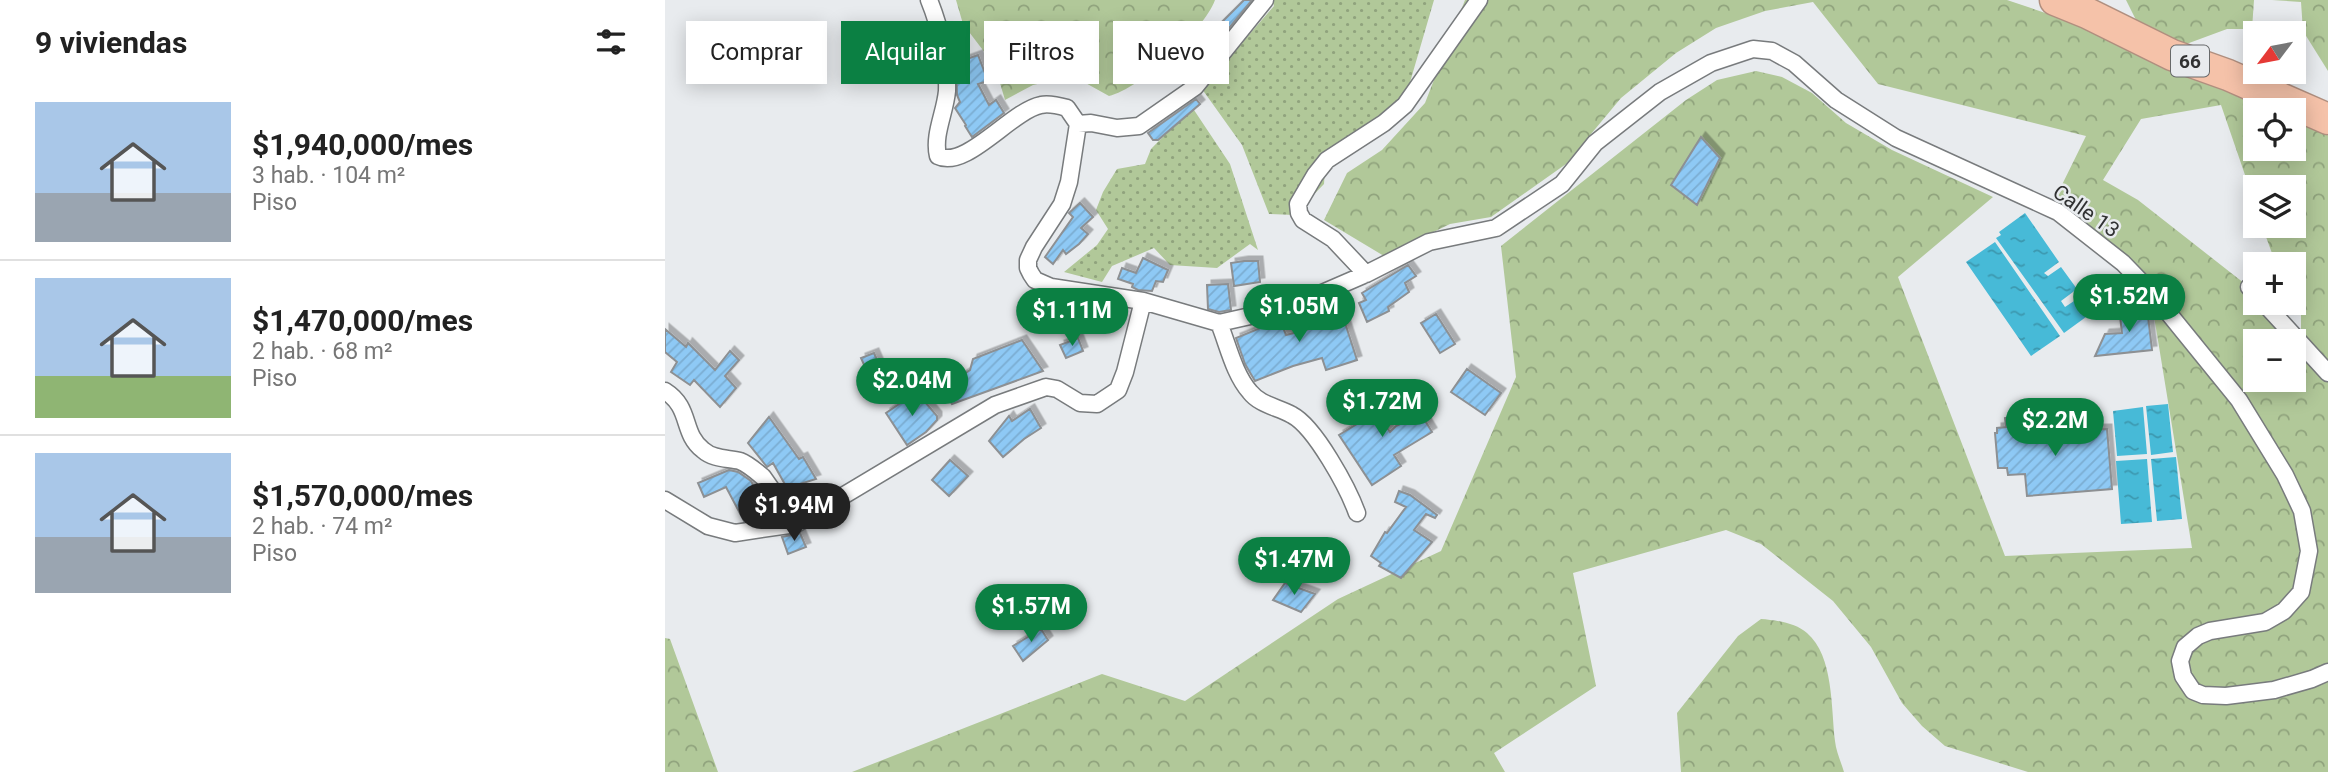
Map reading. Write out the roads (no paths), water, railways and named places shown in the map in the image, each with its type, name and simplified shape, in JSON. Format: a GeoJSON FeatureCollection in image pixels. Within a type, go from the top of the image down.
{"type":"FeatureCollection","features":[{"type":"Feature","properties":{"kind":"highway","name":"66"},"geometry":{"type":"LineString","coordinates":[[2055,0],[2172,55],[2228,75],[2328,119]]}},
{"type":"Feature","properties":{"kind":"street"},"geometry":{"type":"LineString","coordinates":[[929,0],[938,21],[947,91],[936,147],[937,156],[945,160],[953,159],[968,152],[1026,111],[1042,104],[1067,108],[1078,124],[1069,182],[1062,204],[1028,260],[1028,268],[1035,280],[1051,287],[1143,301],[1219,323],[1306,300],[1366,274],[1333,239],[1303,220],[1298,204],[1315,175],[1328,160],[1384,123],[1405,105],[1479,0]]}},
{"type":"Feature","properties":{"kind":"street"},"geometry":{"type":"LineString","coordinates":[[1078,124],[1091,123],[1117,128],[1139,126],[1195,87],[1265,0]]}},
{"type":"Feature","properties":{"kind":"street","name":"Calle 13"},"geometry":{"type":"LineString","coordinates":[[1366,274],[1429,242],[1496,228],[1562,184],[1595,143],[1660,92],[1711,63],[1753,50],[1772,51],[1794,63],[1836,100],[1896,138],[2058,212],[2123,263],[2153,294],[2239,400],[2285,475],[2302,511],[2309,551],[2301,592],[2284,611],[2265,622],[2198,635],[2185,647],[2180,660],[2183,676],[2193,691],[2203,695],[2226,696],[2274,690],[2328,672]]}},
{"type":"Feature","properties":{"kind":"street"},"geometry":{"type":"LineString","coordinates":[[665,500],[708,526],[735,533],[796,524],[995,405],[1046,387],[1057,389],[1080,403],[1097,404],[1118,390],[1143,301]]}},
{"type":"Feature","properties":{"kind":"street"},"geometry":{"type":"LineString","coordinates":[[2275,315],[2328,373]]}},
{"type":"Feature","properties":{"kind":"street"},"geometry":{"type":"LineString","coordinates":[[1219,323],[1242,382],[1252,395],[1292,414],[1310,429],[1351,496],[1357,513]]}},
{"type":"Feature","properties":{"kind":"street"},"geometry":{"type":"LineString","coordinates":[[665,391],[675,397],[682,406],[687,426],[703,451],[741,462],[756,471],[796,524]]}},
{"type":"Feature","properties":{"kind":"water"},"geometry":{"type":"Polygon","coordinates":[[[2025,213],[2059,262],[2044,273],[2048,276],[2061,267],[2077,289],[2061,301],[2065,307],[2074,301],[2086,317],[2064,333],[1996,238],[2001,235],[1999,232],[2025,213]]]}},
{"type":"Feature","properties":{"kind":"water"},"geometry":{"type":"Polygon","coordinates":[[[1995,242],[2060,336],[2031,356],[1966,262],[1995,242]]]}},
{"type":"Feature","properties":{"kind":"water"},"geometry":{"type":"Polygon","coordinates":[[[2168,404],[2173,452],[2151,455],[2146,406],[2168,404]]]}},
{"type":"Feature","properties":{"kind":"water"},"geometry":{"type":"Polygon","coordinates":[[[2143,407],[2147,454],[2117,456],[2113,411],[2143,407]]]}},
{"type":"Feature","properties":{"kind":"water"},"geometry":{"type":"Polygon","coordinates":[[[2176,457],[2182,519],[2157,521],[2151,459],[2176,457]]]}},
{"type":"Feature","properties":{"kind":"water"},"geometry":{"type":"Polygon","coordinates":[[[2147,459],[2152,522],[2121,524],[2116,461],[2147,459]]]}}]}
